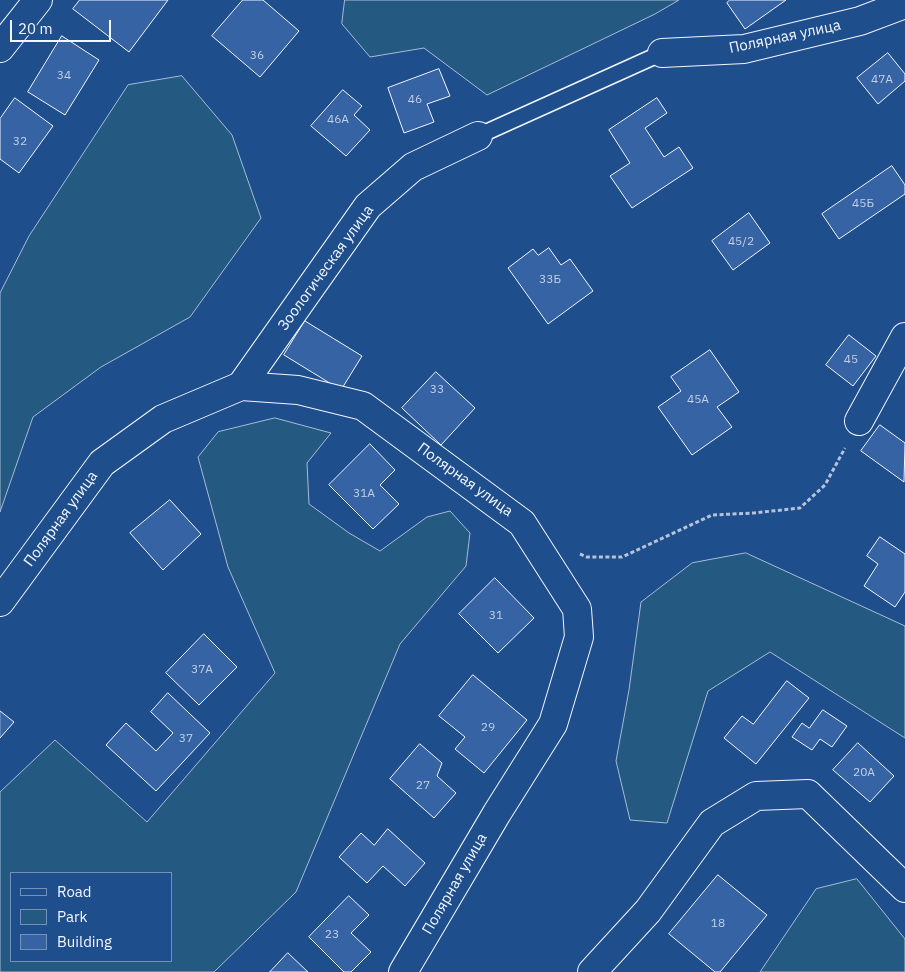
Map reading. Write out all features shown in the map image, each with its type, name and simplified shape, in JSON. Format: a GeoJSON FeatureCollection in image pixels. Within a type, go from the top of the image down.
{"type":"FeatureCollection","features":[{"type":"Feature","properties":{"kind":"street"},"geometry":{"type":"LineString","coordinates":[[0,48],[38,0]]}},
{"type":"Feature","properties":{"kind":"street","name":"Полярная улица"},"geometry":{"type":"LineString","coordinates":[[662,53],[744,49],[860,21],[905,4]]}},
{"type":"Feature","properties":{"kind":"street","name":"Зоологическая улица"},"geometry":{"type":"LineString","coordinates":[[242,386],[368,206],[413,168],[478,136]]}},
{"type":"Feature","properties":{"kind":"street"},"geometry":{"type":"LineString","coordinates":[[859,421],[905,337]]}},
{"type":"Feature","properties":{"kind":"street","name":"Полярная улица"},"geometry":{"type":"LineString","coordinates":[[0,602],[102,463],[163,419],[242,386],[298,390],[364,406],[522,523],[578,609],[579,637],[553,724],[497,813],[403,972]]}},
{"type":"Feature","properties":{"kind":"street"},"geometry":{"type":"LineString","coordinates":[[592,972],[648,911],[712,823],[756,796],[808,794],[905,888]]}},
{"type":"Feature","properties":{"kind":"lane"},"geometry":{"type":"LineString","coordinates":[[478,136],[662,53]]}},
{"type":"Feature","properties":{"kind":"path"},"geometry":{"type":"LineString","coordinates":[[540,551],[561,546],[587,557],[622,557],[712,515],[800,508],[826,485],[859,421]]}},
{"type":"Feature","properties":{"kind":"green space"},"geometry":{"type":"Polygon","coordinates":[[[345,0],[679,0],[655,14],[487,95],[424,48],[370,57],[342,24],[345,0]]]}},
{"type":"Feature","properties":{"kind":"green space"},"geometry":{"type":"Polygon","coordinates":[[[182,76],[232,135],[261,218],[190,317],[101,367],[33,417],[0,512],[0,293],[29,236],[128,85],[182,76]]]}},
{"type":"Feature","properties":{"kind":"green space"},"geometry":{"type":"Polygon","coordinates":[[[275,418],[331,433],[307,463],[309,504],[349,533],[380,551],[427,517],[450,511],[470,533],[466,566],[400,644],[296,892],[214,972],[0,972],[0,792],[55,740],[147,822],[275,673],[228,567],[198,457],[218,432],[275,418]]]}},
{"type":"Feature","properties":{"kind":"green space"},"geometry":{"type":"Polygon","coordinates":[[[746,553],[905,626],[905,738],[770,652],[708,691],[667,823],[630,820],[616,761],[629,690],[641,602],[692,563],[746,553]]]}},
{"type":"Feature","properties":{"kind":"green space"},"geometry":{"type":"Polygon","coordinates":[[[857,879],[905,939],[905,972],[760,972],[816,889],[857,879]]]}},
{"type":"Feature","properties":{"kind":"building"},"geometry":{"type":"Polygon","coordinates":[[[80,0],[168,0],[129,52],[73,9],[80,0]]]}},
{"type":"Feature","properties":{"kind":"building"},"geometry":{"type":"Polygon","coordinates":[[[243,0],[263,0],[299,31],[260,77],[212,36],[243,0]]]}},
{"type":"Feature","properties":{"kind":"building"},"geometry":{"type":"Polygon","coordinates":[[[730,0],[786,0],[745,29],[727,3],[730,0]]]}},
{"type":"Feature","properties":{"kind":"building"},"geometry":{"type":"Polygon","coordinates":[[[62,36],[99,60],[65,115],[28,92],[62,36]]]}},
{"type":"Feature","properties":{"kind":"building"},"geometry":{"type":"Polygon","coordinates":[[[888,53],[905,74],[905,81],[878,104],[857,78],[888,53]]]}},
{"type":"Feature","properties":{"kind":"building"},"geometry":{"type":"Polygon","coordinates":[[[439,69],[450,96],[427,104],[434,122],[404,133],[388,88],[439,69]]]}},
{"type":"Feature","properties":{"kind":"building"},"geometry":{"type":"Polygon","coordinates":[[[343,90],[362,106],[354,115],[370,130],[346,156],[311,126],[343,90]]]}},
{"type":"Feature","properties":{"kind":"building"},"geometry":{"type":"Polygon","coordinates":[[[15,98],[53,126],[19,173],[0,159],[0,119],[15,98]]]}},
{"type":"Feature","properties":{"kind":"building"},"geometry":{"type":"Polygon","coordinates":[[[657,98],[667,113],[645,128],[664,157],[679,147],[693,168],[632,208],[610,176],[630,163],[609,130],[657,98]]]}},
{"type":"Feature","properties":{"kind":"building"},"geometry":{"type":"Polygon","coordinates":[[[892,166],[905,185],[905,194],[839,239],[822,214],[892,166]]]}},
{"type":"Feature","properties":{"kind":"building"},"geometry":{"type":"Polygon","coordinates":[[[749,213],[770,243],[733,270],[712,241],[749,213]]]}},
{"type":"Feature","properties":{"kind":"building"},"geometry":{"type":"Polygon","coordinates":[[[549,248],[561,265],[570,259],[593,291],[548,324],[508,268],[533,249],[538,255],[549,248]]]}},
{"type":"Feature","properties":{"kind":"building"},"geometry":{"type":"Polygon","coordinates":[[[305,321],[362,356],[341,390],[284,355],[305,321]]]}},
{"type":"Feature","properties":{"kind":"building"},"geometry":{"type":"Polygon","coordinates":[[[849,335],[876,356],[853,386],[826,365],[849,335]]]}},
{"type":"Feature","properties":{"kind":"building"},"geometry":{"type":"Polygon","coordinates":[[[710,350],[739,392],[717,407],[732,427],[692,455],[658,407],[681,391],[671,377],[710,350]]]}},
{"type":"Feature","properties":{"kind":"building"},"geometry":{"type":"Polygon","coordinates":[[[436,372],[475,408],[441,445],[402,408],[436,372]]]}},
{"type":"Feature","properties":{"kind":"building"},"geometry":{"type":"Polygon","coordinates":[[[880,425],[905,443],[904,482],[861,451],[880,425]]]}},
{"type":"Feature","properties":{"kind":"building"},"geometry":{"type":"Polygon","coordinates":[[[370,444],[395,470],[380,485],[399,504],[373,529],[329,485],[370,444]]]}},
{"type":"Feature","properties":{"kind":"building"},"geometry":{"type":"Polygon","coordinates":[[[170,500],[201,534],[163,570],[130,533],[170,500]]]}},
{"type":"Feature","properties":{"kind":"building"},"geometry":{"type":"Polygon","coordinates":[[[880,537],[905,554],[905,592],[895,607],[864,586],[878,564],[867,556],[880,537]]]}},
{"type":"Feature","properties":{"kind":"building"},"geometry":{"type":"Polygon","coordinates":[[[495,578],[534,618],[498,653],[459,614],[495,578]]]}},
{"type":"Feature","properties":{"kind":"building"},"geometry":{"type":"Polygon","coordinates":[[[204,634],[237,667],[199,705],[166,673],[204,634]]]}},
{"type":"Feature","properties":{"kind":"building"},"geometry":{"type":"Polygon","coordinates":[[[473,675],[527,720],[484,773],[455,749],[465,737],[439,716],[473,675]]]}},
{"type":"Feature","properties":{"kind":"building"},"geometry":{"type":"Polygon","coordinates":[[[787,681],[809,698],[756,764],[724,738],[742,716],[753,724],[787,681]]]}},
{"type":"Feature","properties":{"kind":"building"},"geometry":{"type":"Polygon","coordinates":[[[168,693],[210,733],[156,791],[106,745],[126,723],[156,751],[173,733],[151,712],[168,693]]]}},
{"type":"Feature","properties":{"kind":"building"},"geometry":{"type":"Polygon","coordinates":[[[823,710],[847,726],[832,747],[820,739],[812,750],[792,737],[802,723],[809,728],[823,710]]]}},
{"type":"Feature","properties":{"kind":"building"},"geometry":{"type":"Polygon","coordinates":[[[0,711],[14,722],[0,738],[0,711]]]}},
{"type":"Feature","properties":{"kind":"building"},"geometry":{"type":"Polygon","coordinates":[[[858,743],[894,776],[870,802],[833,770],[858,743]]]}},
{"type":"Feature","properties":{"kind":"building"},"geometry":{"type":"Polygon","coordinates":[[[420,744],[442,763],[437,776],[456,793],[434,818],[390,779],[420,744]]]}},
{"type":"Feature","properties":{"kind":"building"},"geometry":{"type":"Polygon","coordinates":[[[388,829],[425,863],[405,886],[383,866],[367,883],[339,857],[361,833],[374,845],[388,829]]]}},
{"type":"Feature","properties":{"kind":"building"},"geometry":{"type":"Polygon","coordinates":[[[718,875],[767,915],[720,972],[715,972],[669,934],[718,875]]]}},
{"type":"Feature","properties":{"kind":"building"},"geometry":{"type":"Polygon","coordinates":[[[349,896],[369,915],[351,933],[371,952],[351,972],[344,972],[309,937],[349,896]]]}},
{"type":"Feature","properties":{"kind":"building"},"geometry":{"type":"Polygon","coordinates":[[[288,953],[308,972],[270,972],[288,953]]]}}]}
